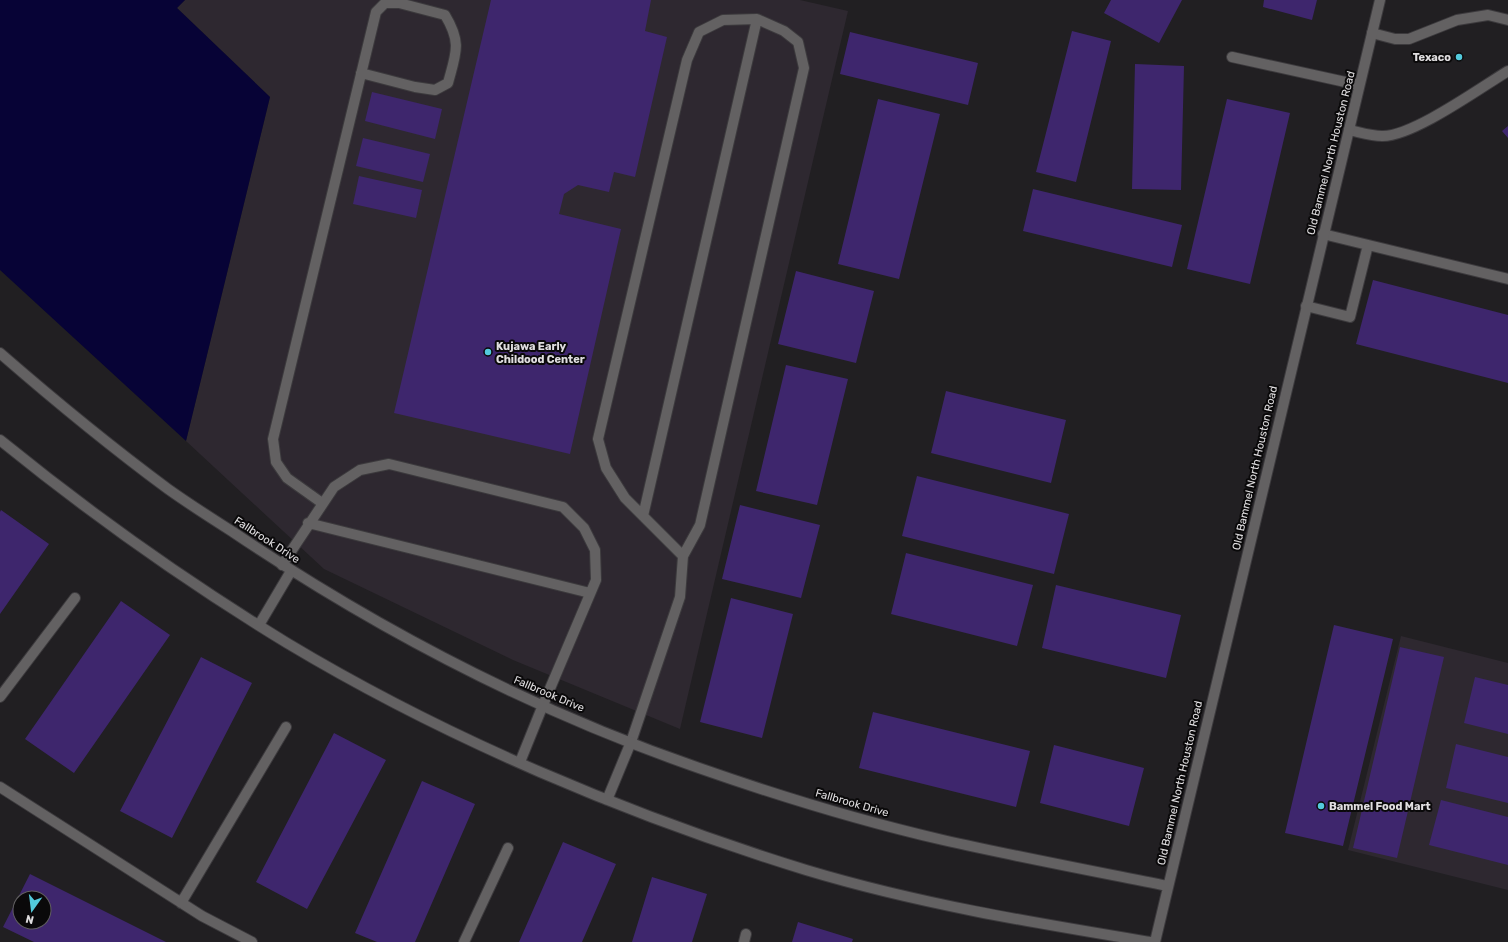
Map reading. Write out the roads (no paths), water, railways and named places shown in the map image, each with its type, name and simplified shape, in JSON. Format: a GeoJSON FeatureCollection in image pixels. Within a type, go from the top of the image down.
{"type":"FeatureCollection","features":[{"type":"Feature","properties":{"kind":"street","name":"Old Bammel North Houston Road"},"geometry":{"type":"LineString","coordinates":[[1155,942],[1380,0]]}},
{"type":"Feature","properties":{"kind":"street"},"geometry":{"type":"LineString","coordinates":[[322,503],[287,478],[276,462],[273,438],[361,73],[376,12],[385,2],[399,3],[445,15],[455,31],[457,51],[448,82],[435,90],[415,87],[361,73]]}},
{"type":"Feature","properties":{"kind":"street"},"geometry":{"type":"LineString","coordinates":[[1372,33],[1396,39],[1409,39],[1457,20],[1488,15],[1508,20]]}},
{"type":"Feature","properties":{"kind":"street"},"geometry":{"type":"LineString","coordinates":[[642,516],[757,19]]}},
{"type":"Feature","properties":{"kind":"street"},"geometry":{"type":"LineString","coordinates":[[607,800],[630,742],[680,597],[683,556],[700,525],[804,68],[798,42],[784,31],[757,19],[723,20],[699,32],[688,60],[598,439],[606,468],[625,498],[683,556]]}},
{"type":"Feature","properties":{"kind":"street"},"geometry":{"type":"LineString","coordinates":[[1232,57],[1359,85]]}},
{"type":"Feature","properties":{"kind":"street"},"geometry":{"type":"LineString","coordinates":[[1349,130],[1382,136],[1402,133],[1430,119],[1508,71]]}},
{"type":"Feature","properties":{"kind":"street"},"geometry":{"type":"LineString","coordinates":[[1323,234],[1508,279]]}},
{"type":"Feature","properties":{"kind":"street"},"geometry":{"type":"LineString","coordinates":[[1306,306],[1350,317],[1368,245]]}},
{"type":"Feature","properties":{"kind":"street","name":"Fallbrook Drive"},"geometry":{"type":"LineString","coordinates":[[0,353],[96,434],[170,490],[323,591],[481,677],[630,742],[698,768],[821,807],[942,840],[1168,886]]}},
{"type":"Feature","properties":{"kind":"street"},"geometry":{"type":"LineString","coordinates":[[0,440],[49,480],[129,538],[260,625],[369,689],[457,733],[607,800],[674,826],[808,870],[900,895],[1036,924],[1150,942]]}},
{"type":"Feature","properties":{"kind":"street"},"geometry":{"type":"LineString","coordinates":[[282,565],[308,523],[334,487],[360,470],[389,464],[563,507],[584,528],[595,550],[596,580],[520,762]]}},
{"type":"Feature","properties":{"kind":"street"},"geometry":{"type":"LineString","coordinates":[[308,523],[590,593]]}},
{"type":"Feature","properties":{"kind":"street"},"geometry":{"type":"LineString","coordinates":[[260,625],[291,571]]}},
{"type":"Feature","properties":{"kind":"street"},"geometry":{"type":"LineString","coordinates":[[0,697],[75,598]]}},
{"type":"Feature","properties":{"kind":"street"},"geometry":{"type":"LineString","coordinates":[[181,903],[286,727]]}},
{"type":"Feature","properties":{"kind":"street"},"geometry":{"type":"LineString","coordinates":[[0,787],[181,903],[252,942]]}},
{"type":"Feature","properties":{"kind":"street"},"geometry":{"type":"LineString","coordinates":[[464,942],[508,848]]}},
{"type":"Feature","properties":{"kind":"place","name":"Texaco"},"geometry":{"type":"Point","coordinates":[1459,57]}},
{"type":"Feature","properties":{"kind":"place","name":"Kujawa Early Childood Center"},"geometry":{"type":"Point","coordinates":[488,352]}},
{"type":"Feature","properties":{"kind":"place","name":"Bammel Food Mart"},"geometry":{"type":"Point","coordinates":[1321,806]}}]}
